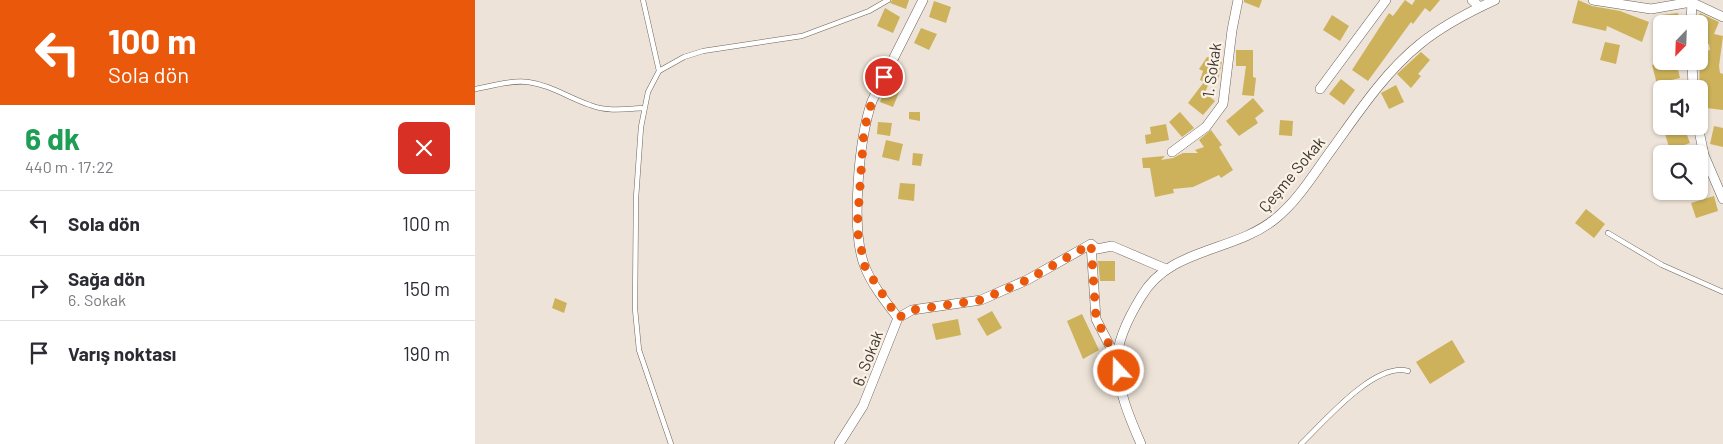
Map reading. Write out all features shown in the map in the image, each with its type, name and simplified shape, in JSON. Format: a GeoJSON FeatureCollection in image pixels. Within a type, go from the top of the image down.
{"type":"FeatureCollection","features":[{"type":"Feature","properties":{"kind":"street","name":"6. Sokak"},"geometry":{"type":"LineString","coordinates":[[839,444],[863,406],[898,318],[871,280],[863,262],[857,229],[859,197],[867,116],[923,0]]}},
{"type":"Feature","properties":{"kind":"street","name":"1. Sokak"},"geometry":{"type":"LineString","coordinates":[[1172,152],[1206,127],[1223,104],[1232,30],[1238,0]]}},
{"type":"Feature","properties":{"kind":"street"},"geometry":{"type":"LineString","coordinates":[[1320,89],[1386,0]]}},
{"type":"Feature","properties":{"kind":"street"},"geometry":{"type":"LineString","coordinates":[[1472,0],[1480,6]]}},
{"type":"Feature","properties":{"kind":"street","name":"Çeşme Sokak"},"geometry":{"type":"LineString","coordinates":[[1141,444],[1125,401],[1117,361],[1123,335],[1141,298],[1157,275],[1193,256],[1255,233],[1277,217],[1384,82],[1408,56],[1441,29],[1480,6],[1495,0]]}},
{"type":"Feature","properties":{"kind":"street"},"geometry":{"type":"LineString","coordinates":[[1593,0],[1651,9],[1691,1],[1723,17]]}},
{"type":"Feature","properties":{"kind":"street"},"geometry":{"type":"LineString","coordinates":[[1691,1],[1691,15]]}},
{"type":"Feature","properties":{"kind":"street"},"geometry":{"type":"LineString","coordinates":[[1700,135],[1705,155],[1723,199]]}},
{"type":"Feature","properties":{"kind":"street"},"geometry":{"type":"LineString","coordinates":[[898,318],[912,310],[981,300],[1027,280],[1091,244]]}},
{"type":"Feature","properties":{"kind":"street"},"geometry":{"type":"LineString","coordinates":[[1091,244],[1097,249],[1112,246],[1166,269]]}},
{"type":"Feature","properties":{"kind":"street"},"geometry":{"type":"LineString","coordinates":[[1091,244],[1096,318],[1117,361]]}},
{"type":"Feature","properties":{"kind":"lane"},"geometry":{"type":"LineString","coordinates":[[643,0],[659,71]]}},
{"type":"Feature","properties":{"kind":"lane"},"geometry":{"type":"LineString","coordinates":[[671,444],[639,350],[637,324],[636,198],[644,108],[648,92],[659,71],[703,51],[802,36],[869,11],[888,0]]}},
{"type":"Feature","properties":{"kind":"lane"},"geometry":{"type":"LineString","coordinates":[[475,89],[505,82],[531,82],[597,107],[618,110],[644,108]]}},
{"type":"Feature","properties":{"kind":"lane"},"geometry":{"type":"LineString","coordinates":[[1608,233],[1661,265],[1723,292]]}},
{"type":"Feature","properties":{"kind":"lane"},"geometry":{"type":"LineString","coordinates":[[1301,444],[1362,386],[1389,370],[1400,369],[1408,371]]}},
{"type":"Feature","properties":{"kind":"building"},"geometry":{"type":"Polygon","coordinates":[[[892,0],[909,0],[906,9],[890,3],[892,0]]]}},
{"type":"Feature","properties":{"kind":"building"},"geometry":{"type":"Polygon","coordinates":[[[1244,0],[1262,0],[1259,8],[1244,2],[1244,0]]]}},
{"type":"Feature","properties":{"kind":"building"},"geometry":{"type":"Polygon","coordinates":[[[1405,0],[1412,5],[1415,0],[1440,0],[1430,12],[1425,8],[1413,24],[1411,22],[1368,81],[1352,70],[1389,13],[1393,16],[1405,0]]]}},
{"type":"Feature","properties":{"kind":"building"},"geometry":{"type":"Polygon","coordinates":[[[1578,0],[1592,6],[1620,11],[1649,22],[1642,42],[1607,26],[1606,31],[1572,23],[1578,0]]]}},
{"type":"Feature","properties":{"kind":"building"},"geometry":{"type":"Polygon","coordinates":[[[934,1],[951,7],[946,23],[929,17],[934,1]]]}},
{"type":"Feature","properties":{"kind":"building"},"geometry":{"type":"Polygon","coordinates":[[[885,8],[900,17],[893,33],[877,26],[885,8]]]}},
{"type":"Feature","properties":{"kind":"building"},"geometry":{"type":"Polygon","coordinates":[[[1678,13],[1678,15],[1661,15],[1678,13]]]}},
{"type":"Feature","properties":{"kind":"building"},"geometry":{"type":"Polygon","coordinates":[[[1332,15],[1349,26],[1340,41],[1323,30],[1332,15]]]}},
{"type":"Feature","properties":{"kind":"building"},"geometry":{"type":"Polygon","coordinates":[[[1708,17],[1719,22],[1714,34],[1723,36],[1719,66],[1720,73],[1723,74],[1723,110],[1708,108],[1708,80],[1699,80],[1700,70],[1708,70],[1708,17]]]}},
{"type":"Feature","properties":{"kind":"building"},"geometry":{"type":"Polygon","coordinates":[[[921,28],[937,34],[929,50],[914,43],[921,28]]]}},
{"type":"Feature","properties":{"kind":"building"},"geometry":{"type":"Polygon","coordinates":[[[1605,42],[1620,45],[1616,64],[1600,60],[1605,42]]]}},
{"type":"Feature","properties":{"kind":"building"},"geometry":{"type":"Polygon","coordinates":[[[1236,50],[1253,50],[1253,77],[1256,78],[1254,96],[1242,95],[1246,66],[1236,66],[1236,50]]]}},
{"type":"Feature","properties":{"kind":"building"},"geometry":{"type":"Polygon","coordinates":[[[1421,52],[1430,60],[1418,74],[1421,76],[1411,88],[1397,74],[1421,52]]]}},
{"type":"Feature","properties":{"kind":"building"},"geometry":{"type":"Polygon","coordinates":[[[1207,57],[1222,62],[1218,80],[1211,77],[1205,93],[1215,101],[1203,115],[1188,103],[1204,82],[1200,80],[1203,71],[1199,69],[1207,57]]]}},
{"type":"Feature","properties":{"kind":"building"},"geometry":{"type":"Polygon","coordinates":[[[1653,70],[1678,70],[1680,78],[1656,80],[1653,70]]]}},
{"type":"Feature","properties":{"kind":"building"},"geometry":{"type":"Polygon","coordinates":[[[1341,79],[1355,90],[1344,105],[1329,94],[1341,79]]]}},
{"type":"Feature","properties":{"kind":"building"},"geometry":{"type":"Polygon","coordinates":[[[887,85],[900,90],[893,107],[880,102],[887,85]]]}},
{"type":"Feature","properties":{"kind":"building"},"geometry":{"type":"Polygon","coordinates":[[[1396,85],[1404,102],[1389,109],[1381,93],[1396,85]]]}},
{"type":"Feature","properties":{"kind":"building"},"geometry":{"type":"Polygon","coordinates":[[[1253,98],[1264,111],[1255,118],[1258,123],[1239,136],[1226,121],[1253,98]]]}},
{"type":"Feature","properties":{"kind":"building"},"geometry":{"type":"Polygon","coordinates":[[[909,112],[920,112],[920,121],[909,119],[909,112]]]}},
{"type":"Feature","properties":{"kind":"building"},"geometry":{"type":"Polygon","coordinates":[[[1180,112],[1194,128],[1182,137],[1169,122],[1180,112]]]}},
{"type":"Feature","properties":{"kind":"building"},"geometry":{"type":"Polygon","coordinates":[[[1280,120],[1293,121],[1292,136],[1279,135],[1280,120]]]}},
{"type":"Feature","properties":{"kind":"building"},"geometry":{"type":"Polygon","coordinates":[[[878,122],[892,123],[890,136],[877,134],[878,122]]]}},
{"type":"Feature","properties":{"kind":"building"},"geometry":{"type":"Polygon","coordinates":[[[1166,124],[1169,140],[1146,144],[1145,135],[1151,134],[1150,127],[1166,124]]]}},
{"type":"Feature","properties":{"kind":"building"},"geometry":{"type":"Polygon","coordinates":[[[1714,126],[1723,128],[1723,147],[1710,144],[1714,126]]]}},
{"type":"Feature","properties":{"kind":"building"},"geometry":{"type":"Polygon","coordinates":[[[1211,130],[1222,145],[1219,147],[1233,170],[1221,178],[1219,175],[1193,187],[1173,189],[1174,193],[1155,197],[1150,168],[1143,168],[1142,158],[1165,156],[1161,160],[1173,158],[1183,153],[1198,153],[1195,150],[1204,147],[1199,140],[1211,130]]]}},
{"type":"Feature","properties":{"kind":"building"},"geometry":{"type":"Polygon","coordinates":[[[1665,135],[1687,135],[1690,143],[1684,145],[1668,145],[1665,135]]]}},
{"type":"Feature","properties":{"kind":"building"},"geometry":{"type":"Polygon","coordinates":[[[886,140],[903,144],[899,161],[882,157],[886,140]]]}},
{"type":"Feature","properties":{"kind":"building"},"geometry":{"type":"Polygon","coordinates":[[[913,153],[923,154],[921,166],[912,165],[913,153]]]}},
{"type":"Feature","properties":{"kind":"building"},"geometry":{"type":"Polygon","coordinates":[[[900,183],[915,184],[914,201],[898,199],[900,183]]]}},
{"type":"Feature","properties":{"kind":"building"},"geometry":{"type":"Polygon","coordinates":[[[1714,196],[1718,211],[1696,218],[1691,203],[1708,200],[1708,198],[1714,196]]]}},
{"type":"Feature","properties":{"kind":"building"},"geometry":{"type":"Polygon","coordinates":[[[1586,209],[1605,224],[1594,238],[1575,223],[1586,209]]]}},
{"type":"Feature","properties":{"kind":"building"},"geometry":{"type":"Polygon","coordinates":[[[1098,261],[1115,261],[1115,281],[1100,281],[1098,261]]]}},
{"type":"Feature","properties":{"kind":"building"},"geometry":{"type":"Polygon","coordinates":[[[555,298],[567,303],[564,313],[552,308],[555,298]]]}},
{"type":"Feature","properties":{"kind":"building"},"geometry":{"type":"Polygon","coordinates":[[[992,311],[1002,328],[987,336],[977,319],[992,311]]]}},
{"type":"Feature","properties":{"kind":"building"},"geometry":{"type":"Polygon","coordinates":[[[1082,314],[1099,350],[1083,359],[1067,321],[1082,314]]]}},
{"type":"Feature","properties":{"kind":"building"},"geometry":{"type":"Polygon","coordinates":[[[958,319],[961,335],[936,340],[932,324],[958,319]]]}},
{"type":"Feature","properties":{"kind":"building"},"geometry":{"type":"Polygon","coordinates":[[[1452,340],[1465,362],[1430,384],[1416,362],[1452,340]]]}},
{"type":"Feature","properties":{"kind":"route"},"geometry":{"type":"LineString","coordinates":[[884,77],[872,101],[864,130],[857,229],[861,256],[865,267],[871,280],[898,318],[912,310],[932,309],[981,300],[1027,280],[1091,244],[1096,318],[1101,332],[1117,361],[1119,371]]}}]}
